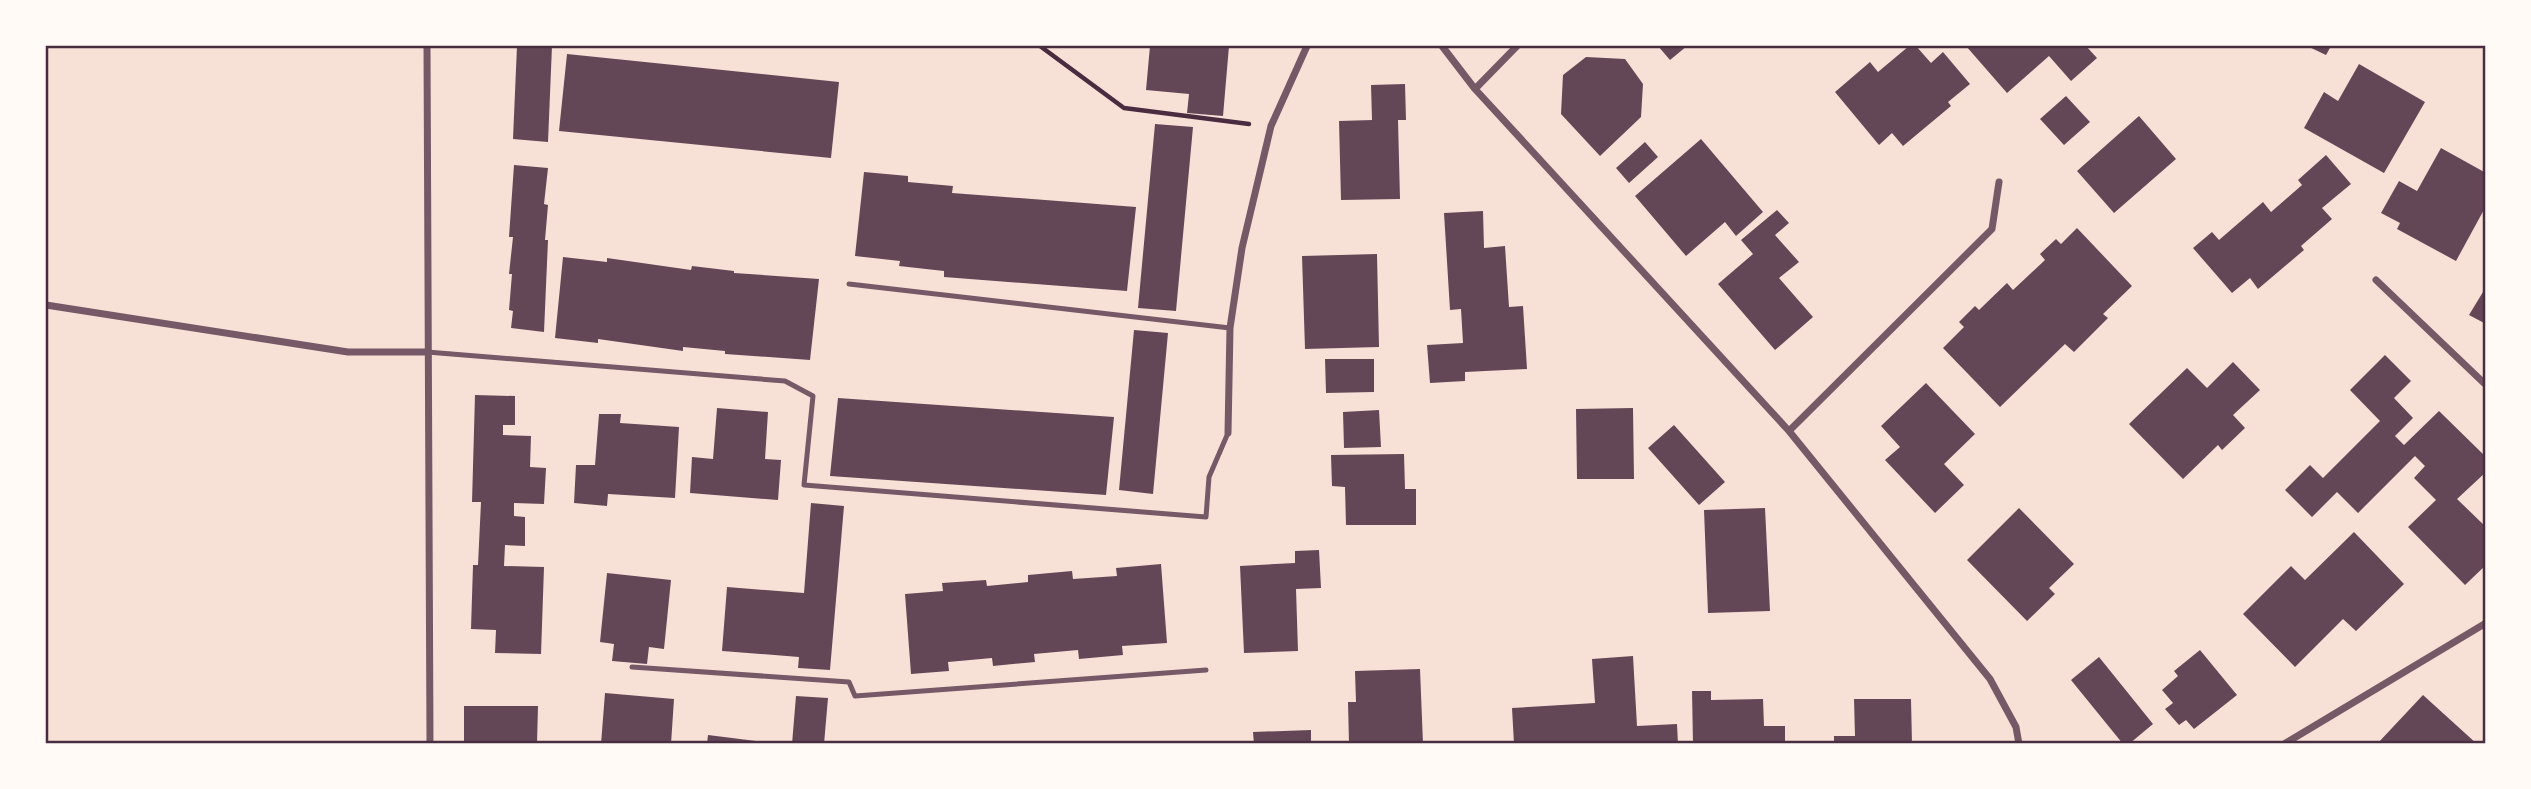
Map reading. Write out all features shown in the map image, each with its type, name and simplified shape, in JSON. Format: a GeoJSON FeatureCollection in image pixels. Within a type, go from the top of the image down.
{"type":"FeatureCollection","features":[{"type":"Feature","properties":{"kind":"street"},"geometry":{"type":"LineString","coordinates":[[427,46],[430,744]]}},
{"type":"Feature","properties":{"kind":"street"},"geometry":{"type":"LineString","coordinates":[[1228,433],[1230,328],[1242,248],[1271,126],[1307,46]]}},
{"type":"Feature","properties":{"kind":"street"},"geometry":{"type":"LineString","coordinates":[[1442,46],[1475,89],[1789,431],[1990,679],[2016,727],[2020,744]]}},
{"type":"Feature","properties":{"kind":"street"},"geometry":{"type":"LineString","coordinates":[[1475,89],[1517,46]]}},
{"type":"Feature","properties":{"kind":"street"},"geometry":{"type":"LineString","coordinates":[[1789,431],[1992,229],[1999,182]]}},
{"type":"Feature","properties":{"kind":"street"},"geometry":{"type":"LineString","coordinates":[[2376,280],[2486,385]]}},
{"type":"Feature","properties":{"kind":"street"},"geometry":{"type":"LineString","coordinates":[[46,305],[348,352],[427,352]]}},
{"type":"Feature","properties":{"kind":"street"},"geometry":{"type":"LineString","coordinates":[[2284,744],[2486,623]]}},
{"type":"Feature","properties":{"kind":"lane"},"geometry":{"type":"LineString","coordinates":[[849,284],[1230,328]]}},
{"type":"Feature","properties":{"kind":"lane"},"geometry":{"type":"LineString","coordinates":[[427,352],[785,382],[813,396],[804,485],[1206,517],[1209,477],[1228,433]]}},
{"type":"Feature","properties":{"kind":"lane"},"geometry":{"type":"LineString","coordinates":[[632,667],[849,682],[855,696],[1206,670]]}},
{"type":"Feature","properties":{"kind":"path"},"geometry":{"type":"LineString","coordinates":[[1040,46],[1124,108],[1271,126]]}},
{"type":"Feature","properties":{"kind":"building"},"geometry":{"type":"Polygon","coordinates":[[[517,46],[552,46],[548,142],[513,139],[517,46]]]}},
{"type":"Feature","properties":{"kind":"building"},"geometry":{"type":"Polygon","coordinates":[[[1150,46],[1229,46],[1223,116],[1187,113],[1189,94],[1146,90],[1150,46]]]}},
{"type":"Feature","properties":{"kind":"building"},"geometry":{"type":"Polygon","coordinates":[[[1658,46],[1687,46],[1670,60],[1658,46]]]}},
{"type":"Feature","properties":{"kind":"building"},"geometry":{"type":"Polygon","coordinates":[[[1909,46],[1916,46],[1931,63],[1943,52],[1970,84],[1948,102],[1951,106],[1903,146],[1892,133],[1879,145],[1835,92],[1870,62],[1878,72],[1909,46]]]}},
{"type":"Feature","properties":{"kind":"building"},"geometry":{"type":"Polygon","coordinates":[[[1966,46],[2086,46],[2097,58],[2071,81],[2049,56],[2007,93],[1966,46]]]}},
{"type":"Feature","properties":{"kind":"building"},"geometry":{"type":"Polygon","coordinates":[[[2307,46],[2331,46],[2326,55],[2307,46]]]}},
{"type":"Feature","properties":{"kind":"building"},"geometry":{"type":"Polygon","coordinates":[[[567,54],[839,82],[831,158],[559,131],[567,54]]]}},
{"type":"Feature","properties":{"kind":"building"},"geometry":{"type":"Polygon","coordinates":[[[1586,57],[1625,59],[1643,84],[1641,117],[1600,156],[1561,114],[1563,75],[1586,57]]]}},
{"type":"Feature","properties":{"kind":"building"},"geometry":{"type":"Polygon","coordinates":[[[2359,64],[2425,102],[2384,173],[2304,128],[2324,92],[2338,101],[2359,64]]]}},
{"type":"Feature","properties":{"kind":"building"},"geometry":{"type":"Polygon","coordinates":[[[1405,84],[1406,120],[1398,120],[1400,199],[1341,200],[1339,121],[1372,120],[1371,85],[1405,84]]]}},
{"type":"Feature","properties":{"kind":"building"},"geometry":{"type":"Polygon","coordinates":[[[2066,96],[2090,122],[2064,145],[2040,119],[2066,96]]]}},
{"type":"Feature","properties":{"kind":"building"},"geometry":{"type":"Polygon","coordinates":[[[2139,116],[2176,159],[2114,213],[2077,171],[2139,116]]]}},
{"type":"Feature","properties":{"kind":"building"},"geometry":{"type":"Polygon","coordinates":[[[1155,124],[1193,127],[1176,311],[1138,308],[1155,124]]]}},
{"type":"Feature","properties":{"kind":"building"},"geometry":{"type":"Polygon","coordinates":[[[1701,139],[1763,212],[1736,236],[1725,222],[1686,256],[1635,196],[1701,139]]]}},
{"type":"Feature","properties":{"kind":"building"},"geometry":{"type":"Polygon","coordinates":[[[1645,142],[1658,157],[1629,183],[1616,168],[1645,142]]]}},
{"type":"Feature","properties":{"kind":"building"},"geometry":{"type":"Polygon","coordinates":[[[2441,148],[2486,173],[2486,206],[2456,261],[2397,229],[2400,223],[2381,213],[2399,181],[2417,191],[2441,148]]]}},
{"type":"Feature","properties":{"kind":"building"},"geometry":{"type":"Polygon","coordinates":[[[2326,155],[2351,184],[2322,208],[2332,219],[2301,246],[2304,250],[2258,289],[2250,278],[2232,293],[2193,248],[2212,232],[2219,240],[2263,202],[2271,212],[2302,185],[2298,180],[2326,155]]]}},
{"type":"Feature","properties":{"kind":"building"},"geometry":{"type":"Polygon","coordinates":[[[514,165],[548,168],[544,204],[548,205],[545,240],[548,240],[544,332],[511,328],[513,311],[509,310],[512,274],[509,274],[513,237],[509,237],[514,165]]]}},
{"type":"Feature","properties":{"kind":"building"},"geometry":{"type":"Polygon","coordinates":[[[864,172],[908,176],[908,182],[953,186],[952,193],[1136,207],[1127,291],[944,277],[944,271],[899,266],[900,261],[855,256],[864,172]]]}},
{"type":"Feature","properties":{"kind":"building"},"geometry":{"type":"Polygon","coordinates":[[[1777,210],[1789,223],[1775,235],[1799,262],[1779,278],[1813,317],[1775,350],[1718,284],[1753,254],[1741,240],[1777,210]]]}},
{"type":"Feature","properties":{"kind":"building"},"geometry":{"type":"Polygon","coordinates":[[[1483,211],[1484,248],[1505,246],[1509,307],[1523,306],[1527,369],[1465,372],[1465,381],[1430,383],[1427,345],[1463,343],[1461,309],[1450,310],[1444,213],[1483,211]]]}},
{"type":"Feature","properties":{"kind":"building"},"geometry":{"type":"Polygon","coordinates":[[[2077,228],[2132,286],[2103,314],[2108,318],[2074,352],[2065,344],[2000,407],[1943,348],[1964,327],[1959,322],[1975,306],[1979,310],[2007,283],[2013,290],[2045,260],[2040,254],[2056,239],[2061,244],[2077,228]]]}},
{"type":"Feature","properties":{"kind":"building"},"geometry":{"type":"Polygon","coordinates":[[[1377,254],[1379,347],[1305,349],[1302,256],[1377,254]]]}},
{"type":"Feature","properties":{"kind":"building"},"geometry":{"type":"Polygon","coordinates":[[[563,257],[607,262],[607,258],[691,270],[692,266],[734,273],[819,279],[810,360],[725,354],[725,351],[683,347],[683,351],[598,339],[598,343],[555,338],[563,257]]]}},
{"type":"Feature","properties":{"kind":"building"},"geometry":{"type":"Polygon","coordinates":[[[2486,287],[2486,324],[2469,315],[2486,287]]]}},
{"type":"Feature","properties":{"kind":"building"},"geometry":{"type":"Polygon","coordinates":[[[1134,330],[1168,333],[1153,494],[1119,490],[1134,330]]]}},
{"type":"Feature","properties":{"kind":"building"},"geometry":{"type":"Polygon","coordinates":[[[2385,355],[2411,381],[2394,398],[2413,418],[2395,436],[2404,445],[2439,411],[2486,457],[2486,472],[2457,499],[2486,527],[2486,565],[2465,585],[2408,527],[2436,500],[2414,478],[2425,466],[2415,456],[2358,513],[2337,492],[2312,517],[2285,490],[2310,465],[2323,478],[2380,421],[2350,390],[2385,355]]]}},
{"type":"Feature","properties":{"kind":"building"},"geometry":{"type":"Polygon","coordinates":[[[1325,359],[1374,359],[1374,392],[1326,393],[1325,359]]]}},
{"type":"Feature","properties":{"kind":"building"},"geometry":{"type":"Polygon","coordinates":[[[2233,362],[2260,390],[2233,415],[2245,428],[2222,450],[2218,445],[2183,479],[2129,424],[2187,368],[2207,388],[2233,362]]]}},
{"type":"Feature","properties":{"kind":"building"},"geometry":{"type":"Polygon","coordinates":[[[1926,383],[1975,434],[1944,464],[1964,485],[1935,513],[1885,460],[1900,447],[1881,426],[1926,383]]]}},
{"type":"Feature","properties":{"kind":"building"},"geometry":{"type":"Polygon","coordinates":[[[475,395],[515,396],[515,425],[503,425],[503,435],[531,436],[530,467],[546,468],[544,504],[514,503],[514,516],[525,517],[525,546],[505,545],[504,566],[544,567],[541,654],[495,653],[496,630],[471,629],[473,565],[478,565],[481,502],[472,502],[475,395]]]}},
{"type":"Feature","properties":{"kind":"building"},"geometry":{"type":"Polygon","coordinates":[[[838,398],[1114,417],[1106,495],[830,476],[838,398]]]}},
{"type":"Feature","properties":{"kind":"building"},"geometry":{"type":"Polygon","coordinates":[[[717,408],[768,412],[765,459],[781,460],[778,500],[690,493],[692,457],[713,459],[717,408]]]}},
{"type":"Feature","properties":{"kind":"building"},"geometry":{"type":"Polygon","coordinates":[[[1633,408],[1634,479],[1577,479],[1576,409],[1633,408]]]}},
{"type":"Feature","properties":{"kind":"building"},"geometry":{"type":"Polygon","coordinates":[[[1379,410],[1381,447],[1344,448],[1343,412],[1379,410]]]}},
{"type":"Feature","properties":{"kind":"building"},"geometry":{"type":"Polygon","coordinates":[[[599,414],[621,414],[620,423],[679,427],[675,498],[608,494],[607,506],[574,503],[576,465],[595,465],[599,414]]]}},
{"type":"Feature","properties":{"kind":"building"},"geometry":{"type":"Polygon","coordinates":[[[1674,425],[1725,482],[1699,505],[1648,448],[1674,425]]]}},
{"type":"Feature","properties":{"kind":"building"},"geometry":{"type":"Polygon","coordinates":[[[1404,454],[1405,489],[1416,489],[1416,525],[1346,525],[1345,487],[1332,486],[1331,455],[1404,454]]]}},
{"type":"Feature","properties":{"kind":"building"},"geometry":{"type":"Polygon","coordinates":[[[811,503],[844,506],[830,670],[798,668],[799,657],[722,651],[727,587],[804,593],[811,503]]]}},
{"type":"Feature","properties":{"kind":"building"},"geometry":{"type":"Polygon","coordinates":[[[1765,508],[1770,611],[1708,613],[1704,510],[1765,508]]]}},
{"type":"Feature","properties":{"kind":"building"},"geometry":{"type":"Polygon","coordinates":[[[2019,508],[2074,564],[2049,588],[2055,594],[2027,621],[1967,560],[2019,508]]]}},
{"type":"Feature","properties":{"kind":"building"},"geometry":{"type":"Polygon","coordinates":[[[2354,532],[2404,584],[2356,631],[2343,619],[2295,667],[2243,614],[2291,566],[2305,580],[2354,532]]]}},
{"type":"Feature","properties":{"kind":"building"},"geometry":{"type":"Polygon","coordinates":[[[1319,550],[1321,588],[1296,589],[1298,651],[1244,653],[1240,566],[1295,563],[1295,551],[1319,550]]]}},
{"type":"Feature","properties":{"kind":"building"},"geometry":{"type":"Polygon","coordinates":[[[1161,564],[1167,643],[1122,646],[1123,655],[1079,659],[1078,650],[1034,654],[1035,662],[993,666],[992,658],[948,662],[949,671],[911,674],[905,594],[943,591],[942,583],[986,580],[987,586],[1028,582],[1028,575],[1072,571],[1073,579],[1117,576],[1116,568],[1161,564]]]}},
{"type":"Feature","properties":{"kind":"building"},"geometry":{"type":"Polygon","coordinates":[[[607,573],[671,580],[664,649],[649,647],[647,664],[612,661],[614,644],[600,642],[607,573]]]}},
{"type":"Feature","properties":{"kind":"building"},"geometry":{"type":"Polygon","coordinates":[[[2200,650],[2237,695],[2194,729],[2186,720],[2179,725],[2165,709],[2173,703],[2162,690],[2178,676],[2174,671],[2200,650]]]}},
{"type":"Feature","properties":{"kind":"building"},"geometry":{"type":"Polygon","coordinates":[[[1633,656],[1637,726],[1677,724],[1678,744],[1514,744],[1512,708],[1595,703],[1592,659],[1633,656]]]}},
{"type":"Feature","properties":{"kind":"building"},"geometry":{"type":"Polygon","coordinates":[[[2099,657],[2153,724],[2129,744],[2123,744],[2071,680],[2099,657]]]}},
{"type":"Feature","properties":{"kind":"building"},"geometry":{"type":"Polygon","coordinates":[[[1420,669],[1423,744],[1349,744],[1348,702],[1356,702],[1355,671],[1420,669]]]}},
{"type":"Feature","properties":{"kind":"building"},"geometry":{"type":"Polygon","coordinates":[[[1692,691],[1711,691],[1711,700],[1763,699],[1764,726],[1785,726],[1785,744],[1693,744],[1692,691]]]}},
{"type":"Feature","properties":{"kind":"building"},"geometry":{"type":"Polygon","coordinates":[[[605,693],[674,699],[671,744],[601,744],[605,693]]]}},
{"type":"Feature","properties":{"kind":"building"},"geometry":{"type":"Polygon","coordinates":[[[2423,695],[2477,744],[2377,744],[2423,695]]]}},
{"type":"Feature","properties":{"kind":"building"},"geometry":{"type":"Polygon","coordinates":[[[796,696],[828,698],[824,744],[792,744],[796,696]]]}},
{"type":"Feature","properties":{"kind":"building"},"geometry":{"type":"Polygon","coordinates":[[[1854,699],[1911,699],[1912,744],[1834,744],[1834,736],[1855,736],[1854,699]]]}},
{"type":"Feature","properties":{"kind":"building"},"geometry":{"type":"Polygon","coordinates":[[[464,706],[538,706],[537,744],[464,744],[464,706]]]}},
{"type":"Feature","properties":{"kind":"building"},"geometry":{"type":"Polygon","coordinates":[[[1311,730],[1311,744],[1254,744],[1253,732],[1311,730]]]}},
{"type":"Feature","properties":{"kind":"building"},"geometry":{"type":"Polygon","coordinates":[[[708,735],[765,742],[765,744],[707,744],[708,735]]]}}]}
